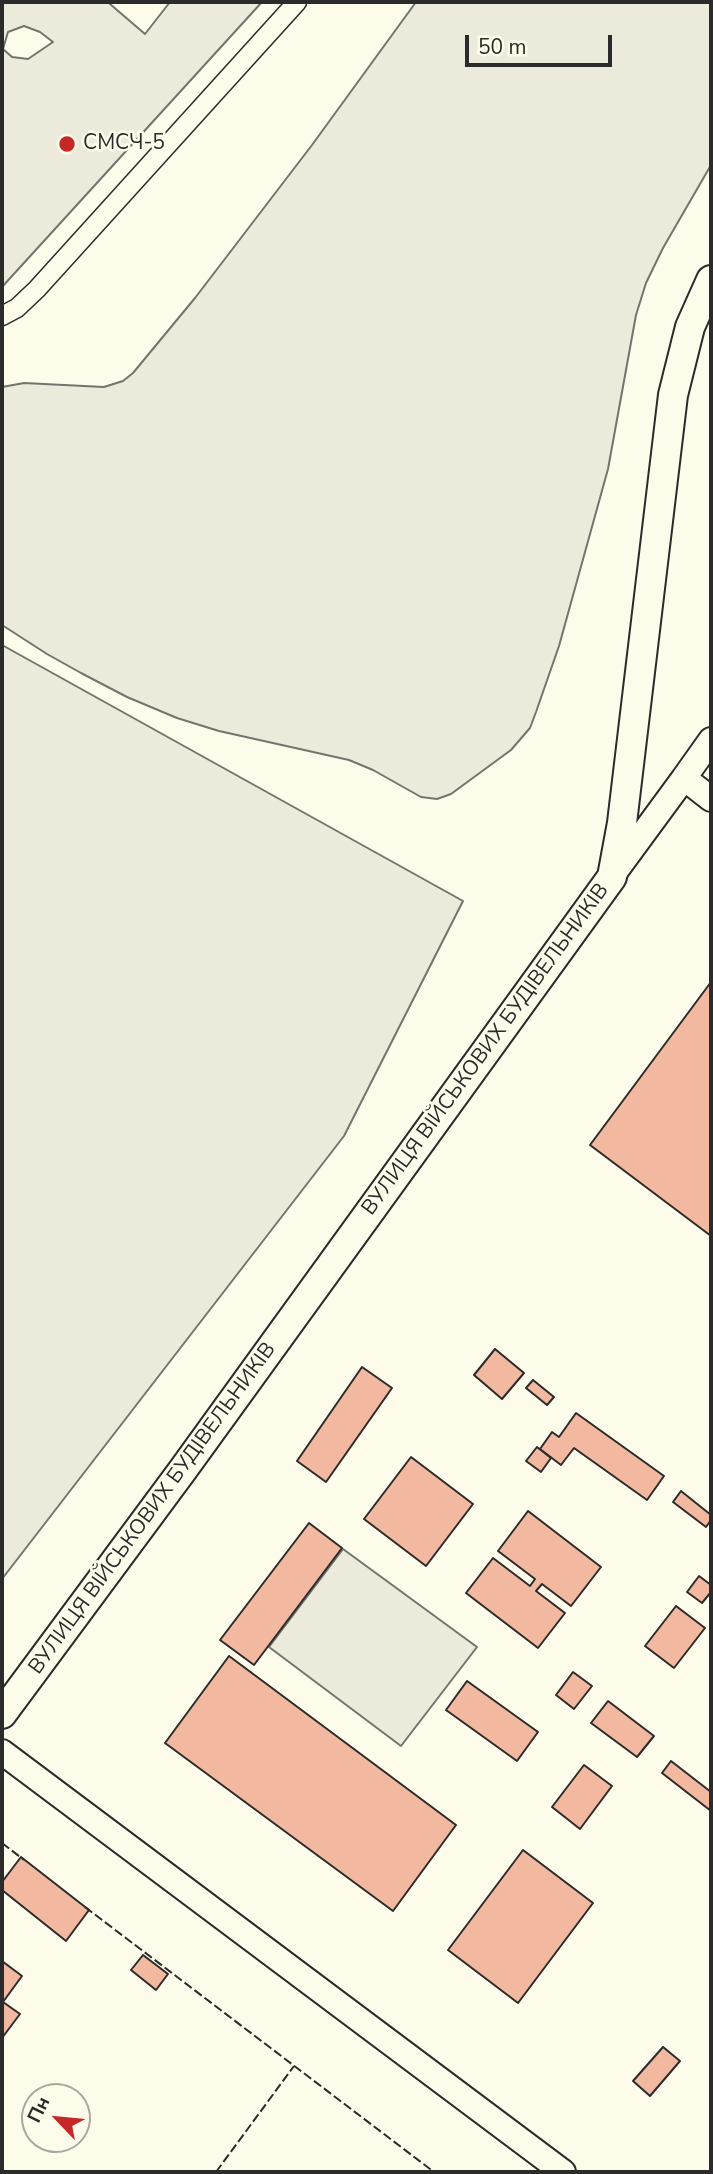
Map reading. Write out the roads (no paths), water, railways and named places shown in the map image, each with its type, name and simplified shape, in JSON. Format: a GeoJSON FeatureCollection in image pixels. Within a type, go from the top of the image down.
{"type":"FeatureCollection","features":[{"type":"Feature","properties":{"kind":"main road","name":"ВУЛИЦЯ ВІЙСЬКОВИХ БУДІВЕЛЬНИКІВ"},"geometry":{"type":"LineString","coordinates":[[2,1714],[190,1460],[612,877],[623,811],[671,407],[690,327],[711,280]]}},
{"type":"Feature","properties":{"kind":"street"},"geometry":{"type":"LineString","coordinates":[[2,316],[17,309],[37,289],[297,2]]}},
{"type":"Feature","properties":{"kind":"street"},"geometry":{"type":"LineString","coordinates":[[612,877],[711,740]]}},
{"type":"Feature","properties":{"kind":"street"},"geometry":{"type":"LineString","coordinates":[[684,778],[711,799]]}},
{"type":"Feature","properties":{"kind":"street"},"geometry":{"type":"LineString","coordinates":[[2,1752],[563,2172]]}},
{"type":"Feature","properties":{"kind":"place","name":"СМСЧ-5"},"geometry":{"type":"Point","coordinates":[67,144]}}]}
